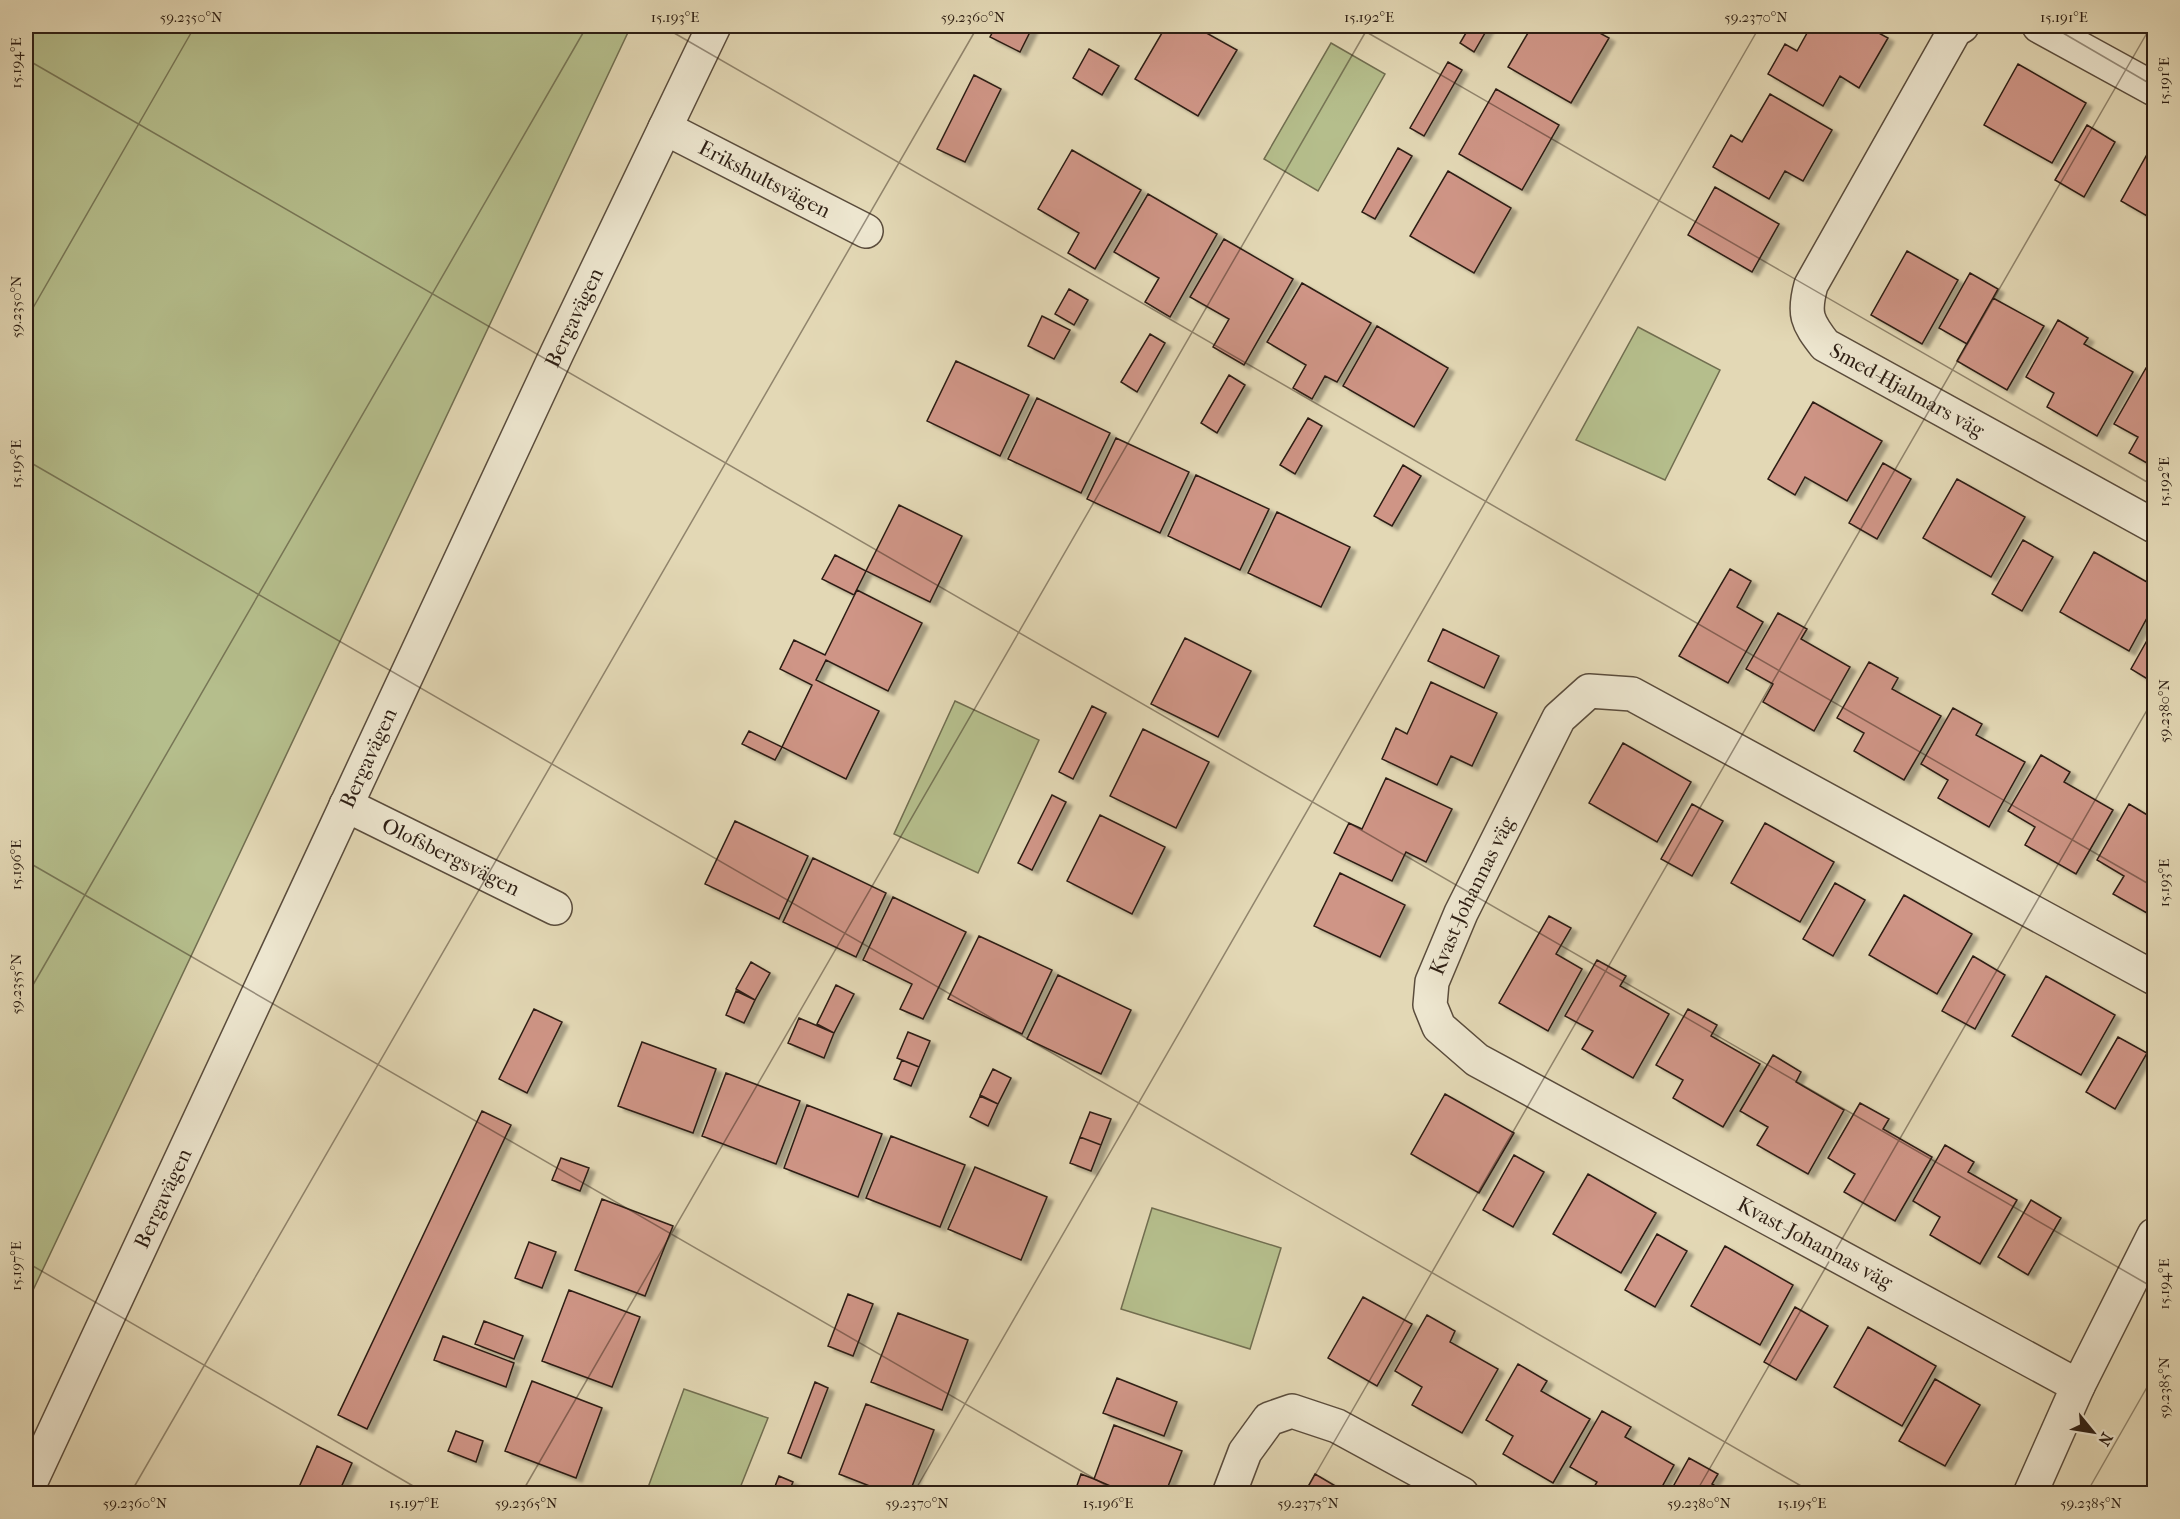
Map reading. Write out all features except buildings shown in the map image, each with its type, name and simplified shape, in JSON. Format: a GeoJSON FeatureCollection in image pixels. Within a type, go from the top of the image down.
{"type":"FeatureCollection","features":[{"type":"Feature","properties":{"kind":"street","name":"Bergavägen"},"geometry":{"type":"LineString","coordinates":[[26,1492],[346,805],[714,26]]}},
{"type":"Feature","properties":{"kind":"street","name":"Smed-Hjalmars väg"},"geometry":{"type":"LineString","coordinates":[[1962,26],[1955,30],[1811,285],[1805,306],[1810,326],[1825,345],[2154,526]]}},
{"type":"Feature","properties":{"kind":"street"},"geometry":{"type":"LineString","coordinates":[[2039,26],[2154,89]]}},
{"type":"Feature","properties":{"kind":"street","name":"Erikshultsvägen"},"geometry":{"type":"LineString","coordinates":[[665,128],[866,231]]}},
{"type":"Feature","properties":{"kind":"street","name":"Kvast-Johannas väg"},"geometry":{"type":"LineString","coordinates":[[2078,1386],[1477,1060],[1439,1027],[1430,1005],[1432,982],[1461,913],[1559,718],[1589,691],[1632,694],[2154,978]]}},
{"type":"Feature","properties":{"kind":"street","name":"Olofsbergsvägen"},"geometry":{"type":"LineString","coordinates":[[346,805],[555,908]]}},
{"type":"Feature","properties":{"kind":"street"},"geometry":{"type":"LineString","coordinates":[[2030,1494],[2078,1386],[2154,1235]]}},
{"type":"Feature","properties":{"kind":"street"},"geometry":{"type":"LineString","coordinates":[[1229,1494],[1245,1452],[1269,1419],[1292,1411],[1337,1426],[1462,1494]]}},
{"type":"Feature","properties":{"kind":"green space"},"geometry":{"type":"Polygon","coordinates":[[[26,26],[631,26],[26,1305],[26,26]]]}},
{"type":"Feature","properties":{"kind":"green space"},"geometry":{"type":"Polygon","coordinates":[[[1331,43],[1385,74],[1318,191],[1264,159],[1331,43]]]}},
{"type":"Feature","properties":{"kind":"green space"},"geometry":{"type":"Polygon","coordinates":[[[1638,327],[1720,370],[1665,480],[1576,440],[1638,327]]]}},
{"type":"Feature","properties":{"kind":"green space"},"geometry":{"type":"Polygon","coordinates":[[[955,701],[1039,740],[978,873],[894,834],[955,701]]]}},
{"type":"Feature","properties":{"kind":"green space"},"geometry":{"type":"Polygon","coordinates":[[[1152,1208],[1281,1248],[1250,1349],[1121,1309],[1152,1208]]]}},
{"type":"Feature","properties":{"kind":"green space"},"geometry":{"type":"Polygon","coordinates":[[[684,1389],[768,1418],[738,1493],[646,1493],[684,1389]]]}}]}
